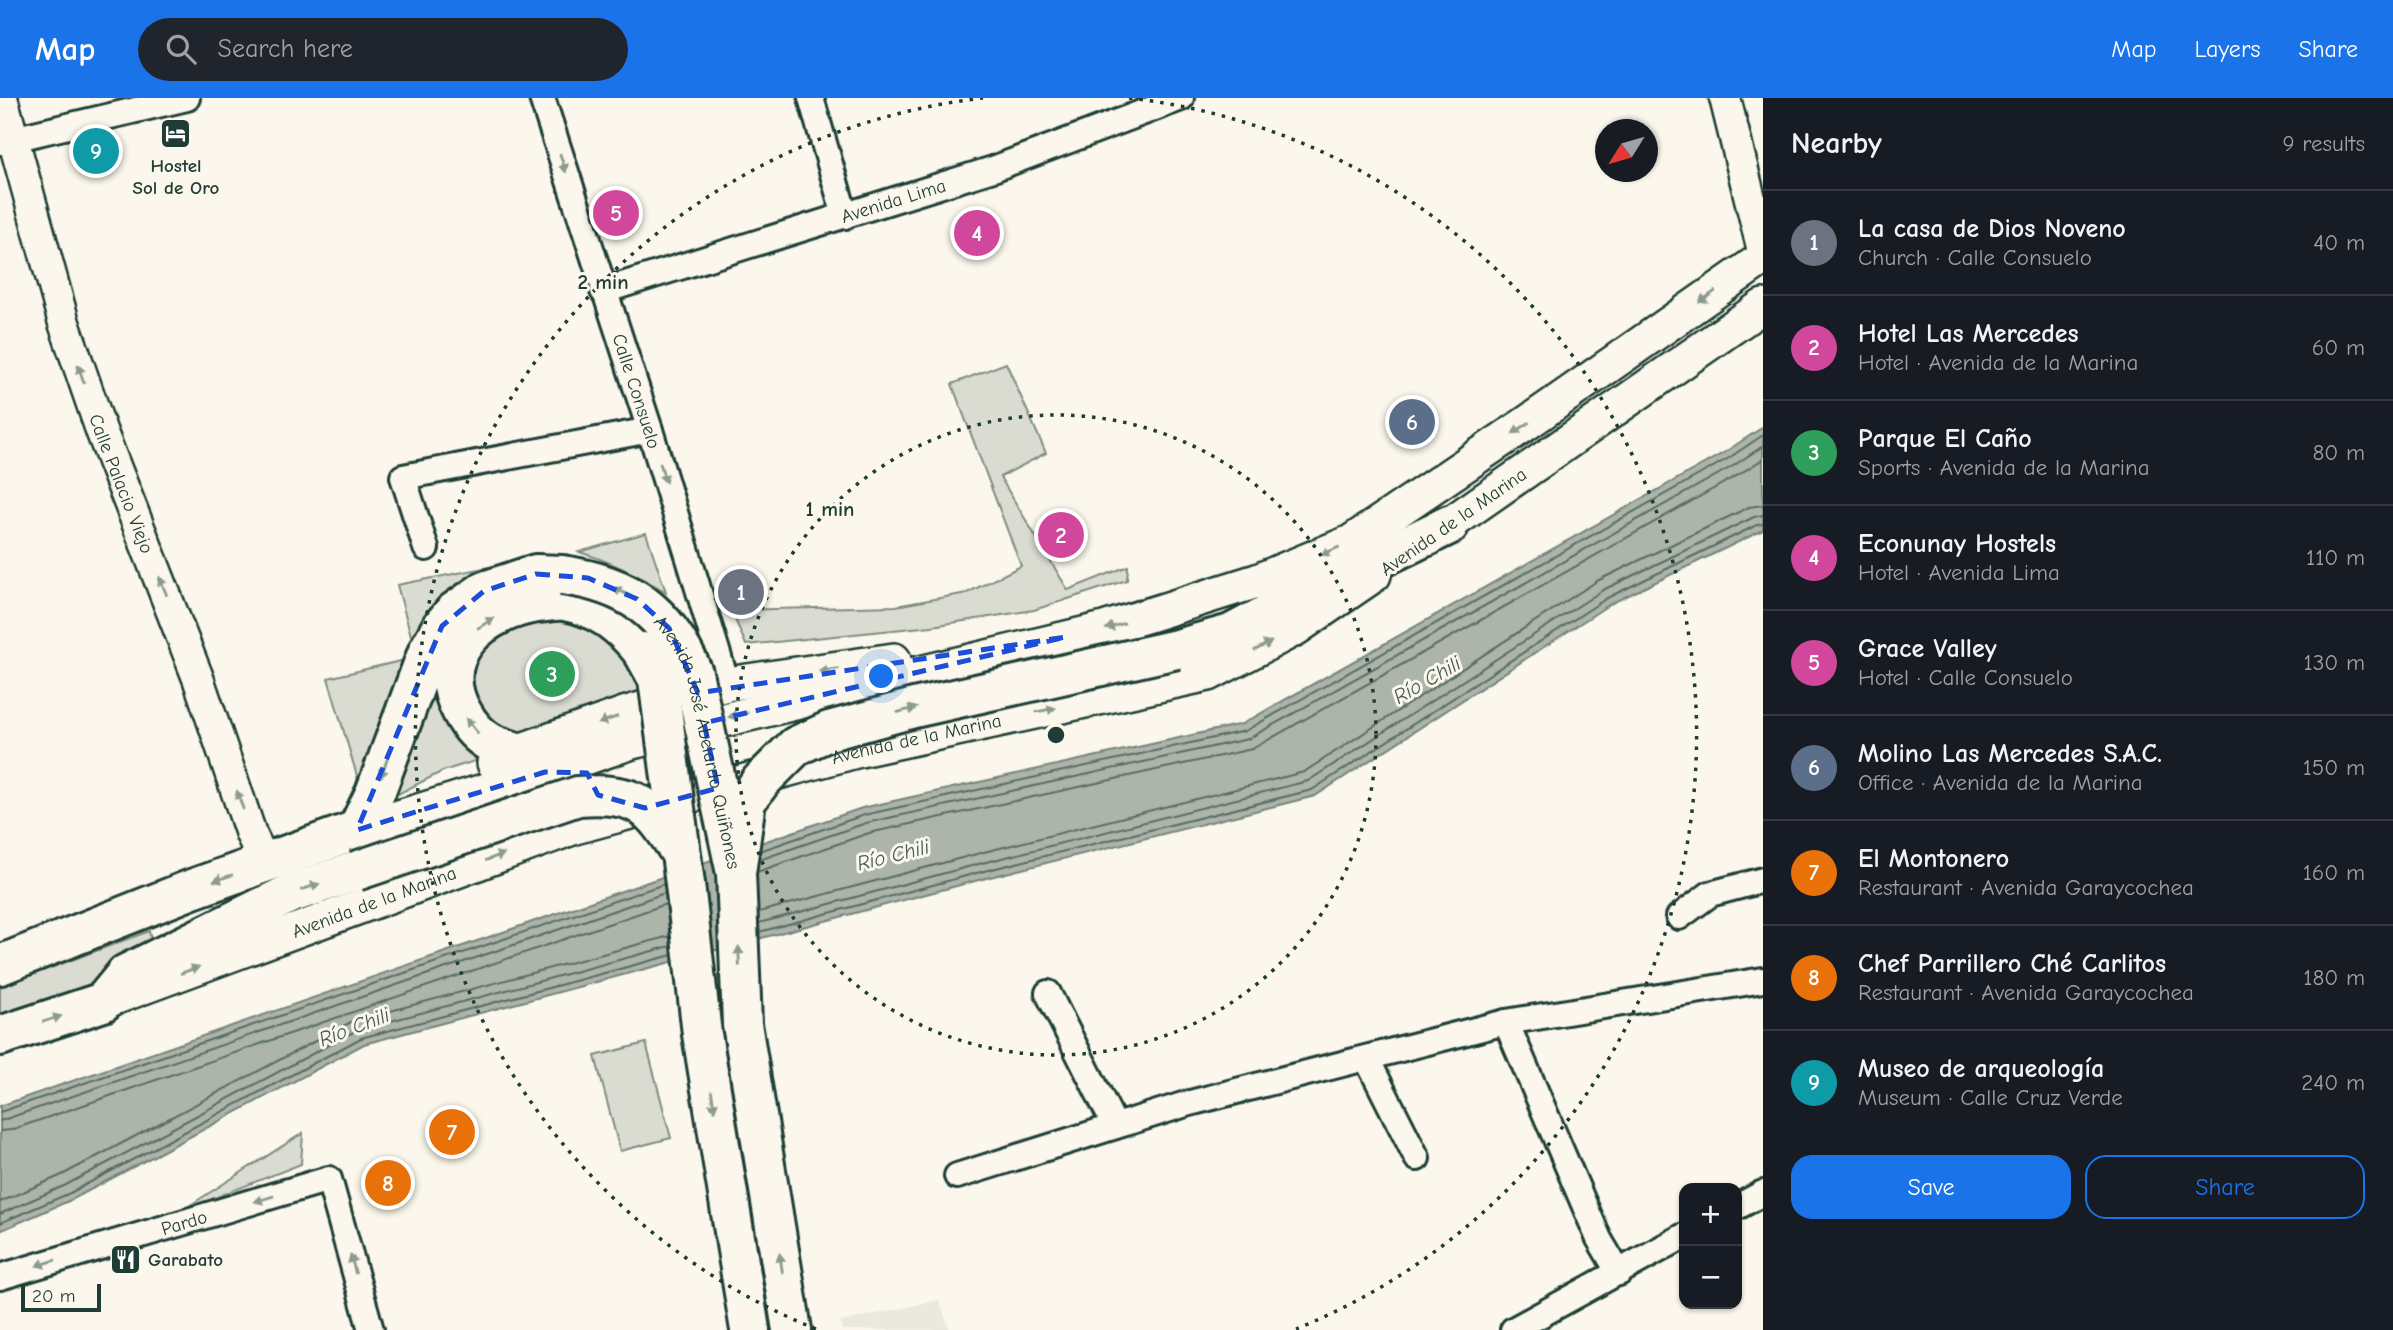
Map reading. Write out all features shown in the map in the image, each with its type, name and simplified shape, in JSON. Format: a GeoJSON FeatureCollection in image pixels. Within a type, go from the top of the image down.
{"type":"FeatureCollection","features":[{"type":"Feature","properties":{"kind":"main road","name":"Avenida de la Marina"},"geometry":{"type":"LineString","coordinates":[[531,762],[910,677],[1104,629],[1256,581],[1351,542],[1763,258]]}},
{"type":"Feature","properties":{"kind":"main road","name":"Avenida de la Marina"},"geometry":{"type":"LineString","coordinates":[[0,1036],[103,1002],[575,827],[856,751],[1209,674],[1295,629],[1763,306]]}},
{"type":"Feature","properties":{"kind":"main road"},"geometry":{"type":"LineString","coordinates":[[736,873],[746,801],[761,781],[796,746],[829,731],[915,708],[1177,649],[1231,634],[1449,524]]}},
{"type":"Feature","properties":{"kind":"main road","name":"Avenida José Abelardo Quiñones"},"geometry":{"type":"LineString","coordinates":[[368,826],[375,793],[428,651],[442,626],[454,612],[484,591],[536,574],[588,578],[637,599],[670,628],[694,673],[736,873],[742,1024],[792,1330]]}},
{"type":"Feature","properties":{"kind":"main road"},"geometry":{"type":"LineString","coordinates":[[575,827],[596,807],[599,788],[587,773],[531,762],[491,743],[469,724],[458,705],[452,679],[457,654],[475,630],[501,613],[528,604],[562,600],[589,607],[611,619],[643,652],[658,679],[702,1034],[750,1330]]}},
{"type":"Feature","properties":{"kind":"main road"},"geometry":{"type":"LineString","coordinates":[[0,965],[264,863],[368,826],[432,787],[490,765],[531,762],[627,713],[727,684],[1066,637]]}},
{"type":"Feature","properties":{"kind":"main road"},"geometry":{"type":"LineString","coordinates":[[103,1002],[126,974],[289,894],[578,796],[606,794],[630,798],[652,813],[683,869]]}},
{"type":"Feature","properties":{"kind":"street","name":"Calle Palacio Viejo"},"geometry":{"type":"LineString","coordinates":[[2,98],[7,141],[80,372],[172,607],[251,834],[264,863]]}},
{"type":"Feature","properties":{"kind":"street"},"geometry":{"type":"LineString","coordinates":[[7,141],[187,98]]}},
{"type":"Feature","properties":{"kind":"street","name":"Calle Consuelo"},"geometry":{"type":"LineString","coordinates":[[542,98],[650,430],[727,684]]}},
{"type":"Feature","properties":{"kind":"street"},"geometry":{"type":"LineString","coordinates":[[811,98],[845,216]]}},
{"type":"Feature","properties":{"kind":"street","name":"Avenida Lima"},"geometry":{"type":"LineString","coordinates":[[603,291],[993,169],[1181,98]]}},
{"type":"Feature","properties":{"kind":"street"},"geometry":{"type":"LineString","coordinates":[[1726,98],[1763,251]]}},
{"type":"Feature","properties":{"kind":"street"},"geometry":{"type":"LineString","coordinates":[[426,548],[403,477],[650,430]]}},
{"type":"Feature","properties":{"kind":"street"},"geometry":{"type":"LineString","coordinates":[[1679,917],[1710,894],[1763,880]]}},
{"type":"Feature","properties":{"kind":"street"},"geometry":{"type":"LineString","coordinates":[[957,1176],[1186,1104],[1506,1022],[1763,980]]}},
{"type":"Feature","properties":{"kind":"street"},"geometry":{"type":"LineString","coordinates":[[1048,993],[1115,1126]]}},
{"type":"Feature","properties":{"kind":"street"},"geometry":{"type":"LineString","coordinates":[[1506,1022],[1599,1239],[1619,1273]]}},
{"type":"Feature","properties":{"kind":"street"},"geometry":{"type":"LineString","coordinates":[[1367,1059],[1418,1158]]}},
{"type":"Feature","properties":{"kind":"street","name":"Pardo"},"geometry":{"type":"LineString","coordinates":[[0,1277],[329,1179],[371,1330]]}},
{"type":"Feature","properties":{"kind":"street"},"geometry":{"type":"LineString","coordinates":[[1742,1204],[1763,1193]]}},
{"type":"Feature","properties":{"kind":"street"},"geometry":{"type":"LineString","coordinates":[[1513,1330],[1679,1240]]}},
{"type":"Feature","properties":{"kind":"highlighted area"},"geometry":{"type":"Polygon","coordinates":[[[536,574],[588,578],[637,599],[669,628],[698,693],[1066,637],[704,723],[718,788],[645,808],[598,795],[587,773],[545,772],[357,830],[442,626],[484,591],[536,574]]]}},
{"type":"Feature","properties":{"kind":"shaded area"},"geometry":{"type":"Polygon","coordinates":[[[1006,363],[1046,453],[1000,477],[1068,590],[1128,566],[1127,580],[1034,610],[932,626],[746,645],[731,610],[896,606],[967,593],[1021,566],[952,384],[1006,363]]]}},
{"type":"Feature","properties":{"kind":"shaded area"},"geometry":{"type":"Polygon","coordinates":[[[646,533],[666,592],[624,569],[579,552],[646,533]]]}},
{"type":"Feature","properties":{"kind":"shaded area"},"geometry":{"type":"Polygon","coordinates":[[[489,567],[452,590],[436,606],[413,643],[397,585],[489,567]]]}},
{"type":"Feature","properties":{"kind":"shaded area"},"geometry":{"type":"Polygon","coordinates":[[[549,613],[617,638],[646,691],[518,737],[479,723],[466,666],[482,641],[549,613]]]}},
{"type":"Feature","properties":{"kind":"shaded area"},"geometry":{"type":"Polygon","coordinates":[[[405,660],[360,786],[328,678],[405,660]]]}},
{"type":"Feature","properties":{"kind":"shaded area"},"geometry":{"type":"Polygon","coordinates":[[[432,669],[482,754],[478,760],[443,771],[398,794],[394,793],[432,669]]]}},
{"type":"Feature","properties":{"kind":"shaded area"},"geometry":{"type":"Polygon","coordinates":[[[149,931],[152,945],[74,999],[0,1023],[0,987],[149,931]]]}},
{"type":"Feature","properties":{"kind":"shaded area"},"geometry":{"type":"Polygon","coordinates":[[[646,1043],[671,1138],[620,1151],[595,1056],[646,1043]]]}},
{"type":"Feature","properties":{"kind":"shaded area"},"geometry":{"type":"Polygon","coordinates":[[[303,1133],[301,1164],[181,1211],[303,1133]]]}},
{"type":"Feature","properties":{"kind":"shaded area"},"geometry":{"type":"Polygon","coordinates":[[[939,1300],[950,1330],[842,1330],[840,1322],[939,1300]]]}},
{"type":"Feature","properties":{"kind":"water","name":"Río Chili"},"geometry":{"type":"Polygon","coordinates":[[[1763,427],[1763,530],[1610,604],[1315,796],[990,877],[364,1044],[73,1199],[0,1231],[0,1106],[862,808],[1242,724],[1725,452],[1763,427]]]}},
{"type":"Feature","properties":{"kind":"place","name":"Hostel Sol de Oro"},"geometry":{"type":"Point","coordinates":[176,134]}},
{"type":"Feature","properties":{"kind":"place","name":"Museo de arqueología"},"geometry":{"type":"Point","coordinates":[96,151]}},
{"type":"Feature","properties":{"kind":"place","name":"Grace Valley"},"geometry":{"type":"Point","coordinates":[616,213]}},
{"type":"Feature","properties":{"kind":"place","name":"Econunay Hostels"},"geometry":{"type":"Point","coordinates":[977,233]}},
{"type":"Feature","properties":{"kind":"place","name":"Molino Las Mercedes S.A.C."},"geometry":{"type":"Point","coordinates":[1412,422]}},
{"type":"Feature","properties":{"kind":"place","name":"Hotel Las Mercedes"},"geometry":{"type":"Point","coordinates":[1061,535]}},
{"type":"Feature","properties":{"kind":"place","name":"La casa de Dios Noveno"},"geometry":{"type":"Point","coordinates":[741,592]}},
{"type":"Feature","properties":{"kind":"place","name":"Parque El Caño"},"geometry":{"type":"Point","coordinates":[552,674]}},
{"type":"Feature","properties":{"kind":"place","name":"El Montonero"},"geometry":{"type":"Point","coordinates":[452,1132]}},
{"type":"Feature","properties":{"kind":"place","name":"Chef Parrillero Ché Carlitos"},"geometry":{"type":"Point","coordinates":[388,1183]}},
{"type":"Feature","properties":{"kind":"place","name":"Garabato"},"geometry":{"type":"Point","coordinates":[125,1259]}}]}
